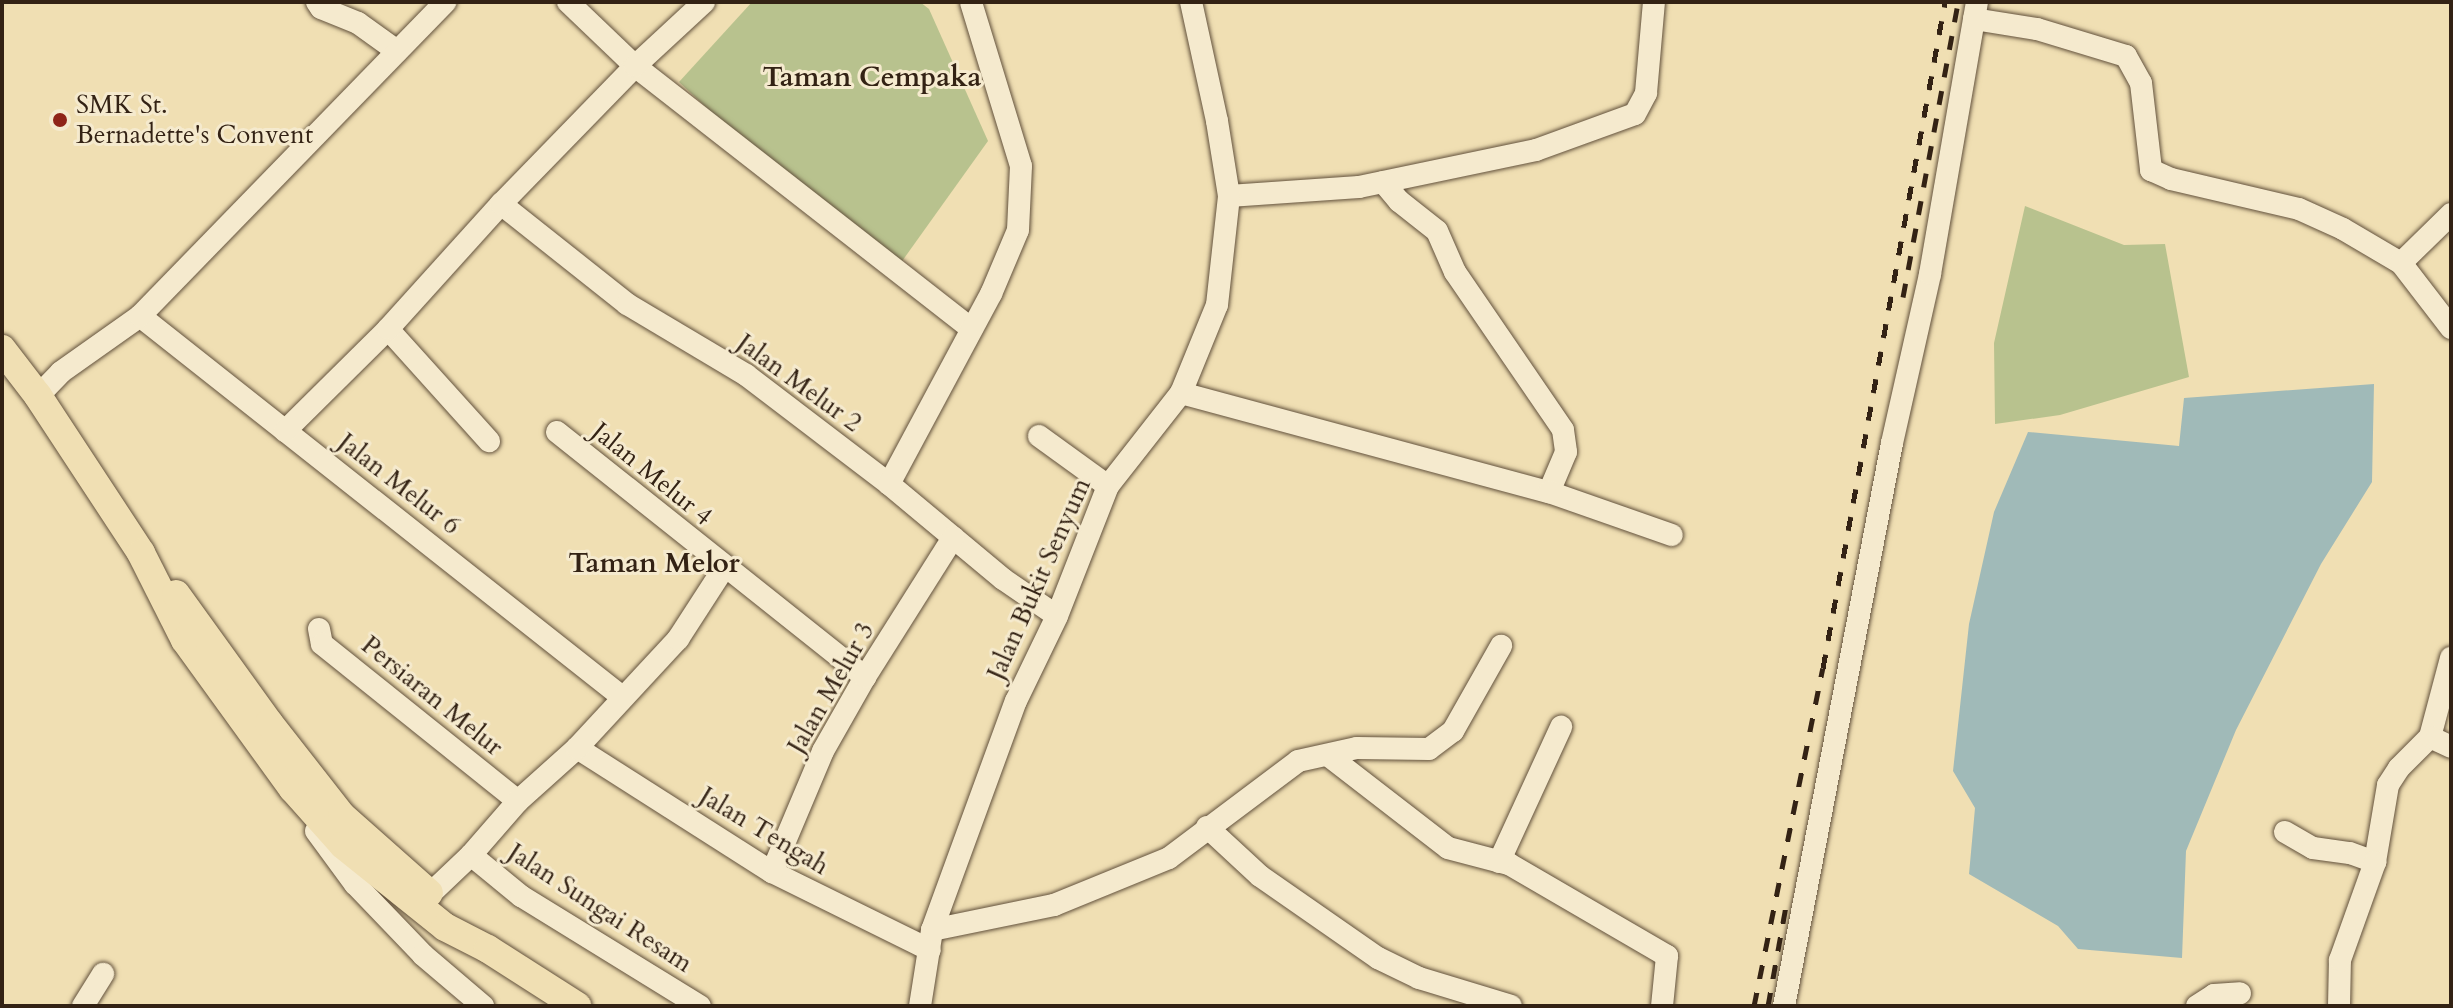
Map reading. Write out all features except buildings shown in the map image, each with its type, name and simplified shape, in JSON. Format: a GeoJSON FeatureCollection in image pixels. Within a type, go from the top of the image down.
{"type":"FeatureCollection","features":[{"type":"Feature","properties":{"kind":"main road"},"geometry":{"type":"LineString","coordinates":[[2,349],[38,396],[141,553],[185,640],[293,789],[343,845],[445,927],[488,949],[577,1006]]}},
{"type":"Feature","properties":{"kind":"main road"},"geometry":{"type":"LineString","coordinates":[[141,553],[182,601],[269,723],[342,816],[488,949]]}},
{"type":"Feature","properties":{"kind":"main road"},"geometry":{"type":"LineString","coordinates":[[342,816],[343,845]]}},
{"type":"Feature","properties":{"kind":"street"},"geometry":{"type":"LineString","coordinates":[[317,2],[321,8],[358,23],[397,51]]}},
{"type":"Feature","properties":{"kind":"street"},"geometry":{"type":"LineString","coordinates":[[38,396],[61,372],[132,321],[445,2]]}},
{"type":"Feature","properties":{"kind":"street"},"geometry":{"type":"LineString","coordinates":[[568,2],[635,66],[972,329]]}},
{"type":"Feature","properties":{"kind":"street"},"geometry":{"type":"LineString","coordinates":[[285,431],[388,329],[501,204],[635,66],[704,2]]}},
{"type":"Feature","properties":{"kind":"street"},"geometry":{"type":"LineString","coordinates":[[889,484],[972,329],[1018,230],[1021,166],[971,2]]}},
{"type":"Feature","properties":{"kind":"street","name":"Jalan Bukit Senyum"},"geometry":{"type":"LineString","coordinates":[[920,1006],[931,940],[1016,701],[1057,616],[1108,486],[1181,393],[1217,305],[1229,196],[1217,121],[1191,2]]}},
{"type":"Feature","properties":{"kind":"street"},"geometry":{"type":"LineString","coordinates":[[1229,196],[1383,182],[1536,150],[1635,114],[1646,93],[1654,2]]}},
{"type":"Feature","properties":{"kind":"street"},"geometry":{"type":"LineString","coordinates":[[1784,1006],[1892,443],[1930,274],[1975,10],[2126,56],[2141,83],[2151,170],[2171,179],[2299,209],[2343,229],[2401,263],[2451,328]]}},
{"type":"Feature","properties":{"kind":"street"},"geometry":{"type":"LineString","coordinates":[[1383,182],[1399,201],[1437,231],[1455,272],[1563,430],[1566,452],[1549,492]]}},
{"type":"Feature","properties":{"kind":"street","name":"Jalan Melur 2"},"geometry":{"type":"LineString","coordinates":[[501,204],[627,304],[746,375],[1057,616]]}},
{"type":"Feature","properties":{"kind":"street"},"geometry":{"type":"LineString","coordinates":[[2401,263],[2451,214]]}},
{"type":"Feature","properties":{"kind":"street","name":"Jalan Melur 6"},"geometry":{"type":"LineString","coordinates":[[132,321],[285,431],[622,697]]}},
{"type":"Feature","properties":{"kind":"street"},"geometry":{"type":"LineString","coordinates":[[388,329],[489,441]]}},
{"type":"Feature","properties":{"kind":"street"},"geometry":{"type":"LineString","coordinates":[[1181,393],[1549,492],[1672,535]]}},
{"type":"Feature","properties":{"kind":"street","name":"Jalan Melur 4"},"geometry":{"type":"LineString","coordinates":[[557,432],[724,568],[865,677]]}},
{"type":"Feature","properties":{"kind":"street"},"geometry":{"type":"LineString","coordinates":[[1039,436],[1108,486]]}},
{"type":"Feature","properties":{"kind":"street","name":"Jalan Melur 3"},"geometry":{"type":"LineString","coordinates":[[772,872],[823,751],[865,677],[953,538]]}},
{"type":"Feature","properties":{"kind":"street"},"geometry":{"type":"LineString","coordinates":[[430,894],[471,855],[518,801],[577,748],[678,639],[724,568]]}},
{"type":"Feature","properties":{"kind":"street","name":"Persiaran Melur"},"geometry":{"type":"LineString","coordinates":[[319,629],[322,644],[518,801]]}},
{"type":"Feature","properties":{"kind":"street"},"geometry":{"type":"LineString","coordinates":[[931,940],[1054,905],[1169,858],[1298,761],[1357,748],[1429,749],[1453,731],[1501,646]]}},
{"type":"Feature","properties":{"kind":"street"},"geometry":{"type":"LineString","coordinates":[[2339,1006],[2340,960],[2375,862],[2388,785],[2399,768],[2430,737],[2451,658]]}},
{"type":"Feature","properties":{"kind":"street"},"geometry":{"type":"LineString","coordinates":[[1499,862],[1561,727]]}},
{"type":"Feature","properties":{"kind":"street"},"geometry":{"type":"LineString","coordinates":[[2430,737],[2451,747]]}},
{"type":"Feature","properties":{"kind":"street","name":"Jalan Tengah"},"geometry":{"type":"LineString","coordinates":[[577,748],[772,872],[931,940]]}},
{"type":"Feature","properties":{"kind":"street"},"geometry":{"type":"LineString","coordinates":[[1329,756],[1448,848],[1509,864],[1667,956],[1662,1006]]}},
{"type":"Feature","properties":{"kind":"street"},"geometry":{"type":"LineString","coordinates":[[293,789],[320,838],[355,884],[423,955],[483,1006]]}},
{"type":"Feature","properties":{"kind":"street"},"geometry":{"type":"LineString","coordinates":[[1207,827],[1260,876],[1378,958],[1419,978],[1511,1006]]}},
{"type":"Feature","properties":{"kind":"street"},"geometry":{"type":"LineString","coordinates":[[2285,832],[2313,848],[2350,853],[2375,862]]}},
{"type":"Feature","properties":{"kind":"street"},"geometry":{"type":"LineString","coordinates":[[343,845],[355,884]]}},
{"type":"Feature","properties":{"kind":"street","name":"Jalan Sungai Resam"},"geometry":{"type":"LineString","coordinates":[[471,855],[521,896],[700,1006]]}},
{"type":"Feature","properties":{"kind":"street"},"geometry":{"type":"LineString","coordinates":[[83,1006],[103,974]]}},
{"type":"Feature","properties":{"kind":"street"},"geometry":{"type":"LineString","coordinates":[[2197,1006],[2214,995],[2240,993]]}},
{"type":"Feature","properties":{"kind":"green space"},"geometry":{"type":"Polygon","coordinates":[[[752,2],[920,2],[929,9],[988,141],[890,278],[679,82],[752,2]]]}},
{"type":"Feature","properties":{"kind":"green space"},"geometry":{"type":"Polygon","coordinates":[[[2025,206],[2124,245],[2165,244],[2189,377],[2060,415],[1995,424],[1994,343],[2025,206]]]}},
{"type":"Feature","properties":{"kind":"water"},"geometry":{"type":"Polygon","coordinates":[[[2374,384],[2372,482],[2321,564],[2236,730],[2186,851],[2182,958],[2078,949],[2058,926],[1969,874],[1975,808],[1953,771],[1969,624],[1994,512],[2028,432],[2179,446],[2184,398],[2374,384]]]}},
{"type":"Feature","properties":{"kind":"railway"},"geometry":{"type":"LineString","coordinates":[[1754,1006],[1823,668],[1945,2]]}},
{"type":"Feature","properties":{"kind":"railway"},"geometry":{"type":"LineString","coordinates":[[1903,297],[1958,2]]}},
{"type":"Feature","properties":{"kind":"railway"},"geometry":{"type":"LineString","coordinates":[[1768,1006],[1786,906]]}},
{"type":"Feature","properties":{"kind":"place","name":"SMK St. Bernadette's Convent"},"geometry":{"type":"Point","coordinates":[60,120]}},
{"type":"Feature","properties":{"kind":"district","name":"Taman Cempaka"},"geometry":{"type":"Point","coordinates":[872,77]}},
{"type":"Feature","properties":{"kind":"district","name":"Taman Melor"},"geometry":{"type":"Point","coordinates":[654,563]}}]}
